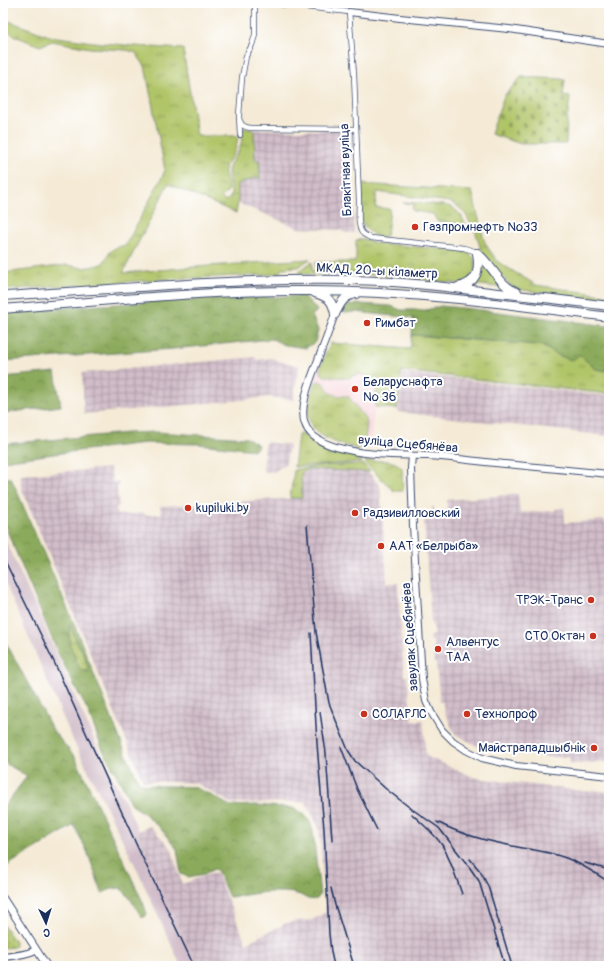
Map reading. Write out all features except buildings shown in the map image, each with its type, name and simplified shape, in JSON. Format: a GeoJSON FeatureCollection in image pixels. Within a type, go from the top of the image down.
{"type":"FeatureCollection","features":[{"type":"Feature","properties":{"kind":"highway"},"geometry":{"type":"LineString","coordinates":[[453,288],[469,284],[476,276],[479,267],[477,253]]}},
{"type":"Feature","properties":{"kind":"highway"},"geometry":{"type":"LineString","coordinates":[[477,253],[511,290],[528,296]]}},
{"type":"Feature","properties":{"kind":"highway","name":"МКАД, 20-ы кіламетр"},"geometry":{"type":"LineString","coordinates":[[3,296],[262,280],[334,280],[395,282],[609,306]]}},
{"type":"Feature","properties":{"kind":"highway"},"geometry":{"type":"LineString","coordinates":[[308,291],[329,299],[335,314]]}},
{"type":"Feature","properties":{"kind":"highway","name":"МКАД, 20-ы кіламетр"},"geometry":{"type":"LineString","coordinates":[[3,309],[214,293],[308,291],[369,292],[415,295],[491,302],[609,316]]}},
{"type":"Feature","properties":{"kind":"highway"},"geometry":{"type":"LineString","coordinates":[[335,314],[341,302],[347,297],[369,292]]}},
{"type":"Feature","properties":{"kind":"street"},"geometry":{"type":"LineString","coordinates":[[240,135],[239,120],[242,78],[246,56],[255,35],[255,3]]}},
{"type":"Feature","properties":{"kind":"street"},"geometry":{"type":"LineString","coordinates":[[271,3],[509,29],[609,44]]}},
{"type":"Feature","properties":{"kind":"street","name":"Блакітная вуліца"},"geometry":{"type":"LineString","coordinates":[[349,12],[354,74],[359,201],[358,222],[361,231],[371,238],[464,248],[477,253]]}},
{"type":"Feature","properties":{"kind":"street"},"geometry":{"type":"LineString","coordinates":[[239,120],[241,124],[250,128],[356,128]]}},
{"type":"Feature","properties":{"kind":"street","name":"вуліца Сцебянёва"},"geometry":{"type":"LineString","coordinates":[[335,314],[307,392],[303,415],[308,431],[318,439],[340,448],[368,454],[437,457],[609,474]]}},
{"type":"Feature","properties":{"kind":"street","name":"завулак Сцебянёва"},"geometry":{"type":"LineString","coordinates":[[412,456],[413,526],[422,679],[426,701],[442,730],[453,741],[482,758],[516,766],[609,776]]}},
{"type":"Feature","properties":{"kind":"street"},"geometry":{"type":"LineString","coordinates":[[3,898],[47,966]]}},
{"type":"Feature","properties":{"kind":"street"},"geometry":{"type":"LineString","coordinates":[[3,957],[17,956],[36,950]]}},
{"type":"Feature","properties":{"kind":"shaded area"},"geometry":{"type":"Polygon","coordinates":[[[254,129],[351,131],[354,233],[345,233],[340,230],[298,228],[238,203],[238,184],[255,178],[260,178],[259,160],[255,160],[254,129]]]}},
{"type":"Feature","properties":{"kind":"shaded area"},"geometry":{"type":"Polygon","coordinates":[[[255,357],[257,360],[272,358],[299,366],[293,400],[269,397],[84,414],[82,373],[255,357]]]}},
{"type":"Feature","properties":{"kind":"shaded area"},"geometry":{"type":"Polygon","coordinates":[[[320,365],[320,371],[348,378],[359,374],[364,375],[375,382],[377,391],[370,446],[372,449],[360,449],[362,448],[348,396],[333,394],[325,384],[319,381],[314,383],[320,365]]]}},
{"type":"Feature","properties":{"kind":"shaded area"},"geometry":{"type":"Polygon","coordinates":[[[403,373],[609,396],[609,436],[398,412],[403,373]]]}},
{"type":"Feature","properties":{"kind":"shaded area"},"geometry":{"type":"Polygon","coordinates":[[[265,442],[289,445],[286,463],[274,472],[263,472],[265,442]]]}},
{"type":"Feature","properties":{"kind":"shaded area"},"geometry":{"type":"Polygon","coordinates":[[[110,468],[113,482],[119,482],[117,488],[119,507],[116,507],[117,515],[145,513],[145,515],[161,514],[160,506],[301,498],[301,474],[308,469],[369,472],[380,486],[387,583],[398,583],[404,676],[407,676],[412,721],[423,720],[426,756],[473,777],[483,779],[592,792],[592,790],[609,792],[609,966],[198,966],[152,869],[138,831],[150,826],[171,848],[182,884],[216,872],[246,943],[284,924],[311,920],[326,912],[319,829],[306,802],[230,803],[196,783],[143,781],[21,487],[21,475],[110,468]]]}},
{"type":"Feature","properties":{"kind":"shaded area"},"geometry":{"type":"Polygon","coordinates":[[[518,494],[520,513],[555,511],[555,509],[564,508],[565,523],[604,520],[605,524],[609,523],[609,762],[570,764],[569,757],[550,757],[509,753],[479,747],[455,734],[445,713],[443,702],[440,702],[436,663],[434,663],[433,641],[431,641],[430,636],[434,635],[434,629],[431,623],[424,520],[431,520],[431,517],[429,517],[429,512],[432,512],[432,507],[434,507],[434,512],[440,511],[440,515],[447,514],[447,500],[518,494]]]}},
{"type":"Feature","properties":{"kind":"shaded area"},"geometry":{"type":"Polygon","coordinates":[[[3,535],[95,742],[133,818],[152,869],[198,966],[181,966],[134,863],[72,738],[3,578],[3,535]]]}},
{"type":"Feature","properties":{"kind":"green space"},"geometry":{"type":"Polygon","coordinates":[[[3,21],[9,21],[49,36],[93,42],[183,49],[197,136],[238,136],[237,144],[232,157],[225,168],[228,191],[221,197],[225,201],[230,198],[231,195],[228,170],[240,148],[243,129],[254,130],[255,160],[259,160],[260,178],[255,178],[238,184],[238,203],[236,213],[168,184],[123,273],[310,259],[298,267],[283,268],[279,273],[266,275],[170,279],[3,290],[3,273],[67,265],[84,268],[99,265],[104,262],[110,252],[115,248],[125,245],[129,239],[165,170],[145,66],[135,52],[90,48],[52,41],[40,46],[15,36],[3,27],[3,21]]]}},
{"type":"Feature","properties":{"kind":"green space"},"geometry":{"type":"Polygon","coordinates":[[[521,77],[565,80],[563,96],[570,97],[566,144],[521,144],[491,134],[504,96],[521,77]]]}},
{"type":"Feature","properties":{"kind":"green space"},"geometry":{"type":"Polygon","coordinates":[[[362,184],[472,191],[484,240],[498,262],[536,285],[609,296],[609,301],[521,290],[512,287],[485,258],[475,230],[465,214],[450,202],[377,192],[375,207],[390,209],[387,234],[384,238],[376,237],[364,227],[361,221],[362,184]]]}},
{"type":"Feature","properties":{"kind":"green space"},"geometry":{"type":"Polygon","coordinates":[[[406,202],[452,207],[461,215],[467,228],[459,224],[437,221],[433,214],[414,211],[412,210],[413,204],[403,203],[406,202]]]}},
{"type":"Feature","properties":{"kind":"green space"},"geometry":{"type":"Polygon","coordinates":[[[364,239],[374,243],[462,251],[470,254],[474,258],[475,272],[463,284],[382,275],[354,273],[320,275],[298,272],[312,262],[312,271],[315,271],[316,262],[354,262],[356,259],[356,240],[364,239]]]}},
{"type":"Feature","properties":{"kind":"green space"},"geometry":{"type":"Polygon","coordinates":[[[481,259],[500,281],[499,285],[496,287],[472,284],[480,276],[482,267],[481,259]]]}},
{"type":"Feature","properties":{"kind":"green space"},"geometry":{"type":"Polygon","coordinates":[[[304,296],[317,310],[312,315],[318,330],[315,342],[306,348],[285,345],[272,339],[173,349],[3,361],[3,313],[206,298],[304,296]]]}},
{"type":"Feature","properties":{"kind":"green space"},"geometry":{"type":"Polygon","coordinates":[[[360,304],[391,306],[401,310],[426,310],[441,306],[609,326],[609,371],[596,369],[580,355],[572,360],[560,356],[540,345],[412,335],[413,318],[343,312],[343,308],[348,305],[360,304]]]}},
{"type":"Feature","properties":{"kind":"green space"},"geometry":{"type":"Polygon","coordinates":[[[412,335],[540,345],[560,356],[580,355],[596,369],[609,371],[609,394],[402,371],[397,409],[375,407],[377,386],[369,377],[359,374],[348,378],[324,376],[322,373],[321,365],[331,343],[410,349],[412,335]]]}},
{"type":"Feature","properties":{"kind":"green space"},"geometry":{"type":"Polygon","coordinates":[[[55,372],[61,406],[3,413],[3,377],[55,372]]]}},
{"type":"Feature","properties":{"kind":"green space"},"geometry":{"type":"Polygon","coordinates":[[[319,381],[323,383],[333,394],[348,396],[366,419],[367,424],[364,447],[358,449],[333,441],[318,433],[312,427],[309,419],[308,407],[314,383],[319,381]]]}},
{"type":"Feature","properties":{"kind":"green space"},"geometry":{"type":"Polygon","coordinates":[[[157,432],[247,438],[256,443],[258,446],[255,450],[198,444],[145,443],[3,461],[3,444],[127,433],[157,432]]]}},
{"type":"Feature","properties":{"kind":"green space"},"geometry":{"type":"Polygon","coordinates":[[[299,434],[302,434],[317,445],[327,449],[362,458],[361,462],[294,467],[299,434]]]}},
{"type":"Feature","properties":{"kind":"green space"},"geometry":{"type":"Polygon","coordinates":[[[366,461],[390,461],[399,465],[402,468],[403,491],[394,491],[365,463],[366,461]]]}},
{"type":"Feature","properties":{"kind":"green space"},"geometry":{"type":"Polygon","coordinates":[[[363,464],[370,471],[308,469],[301,474],[302,498],[290,498],[294,470],[317,466],[363,464]]]}},
{"type":"Feature","properties":{"kind":"green space"},"geometry":{"type":"Polygon","coordinates":[[[3,478],[11,478],[16,489],[72,619],[126,754],[139,782],[147,785],[194,787],[230,806],[256,805],[293,808],[303,813],[310,821],[313,832],[320,895],[317,899],[306,898],[290,892],[266,892],[229,897],[217,870],[214,869],[204,874],[188,877],[181,874],[177,849],[160,828],[144,813],[133,806],[101,746],[88,711],[58,653],[3,521],[3,478]]]}},
{"type":"Feature","properties":{"kind":"green space"},"geometry":{"type":"Polygon","coordinates":[[[69,624],[87,663],[88,672],[80,669],[70,645],[69,624]]]}},
{"type":"Feature","properties":{"kind":"green space"},"geometry":{"type":"Polygon","coordinates":[[[3,637],[54,732],[75,757],[143,902],[147,914],[145,917],[142,917],[121,889],[114,888],[102,893],[87,851],[74,825],[5,867],[3,865],[3,808],[27,776],[3,762],[3,637]]]}},
{"type":"Feature","properties":{"kind":"green space"},"geometry":{"type":"Polygon","coordinates":[[[3,924],[15,942],[14,947],[3,948],[3,924]]]}},
{"type":"Feature","properties":{"kind":"railway"},"geometry":{"type":"LineString","coordinates":[[307,525],[316,632],[329,703],[348,750],[355,761],[386,789],[439,828],[470,868],[479,881],[505,966]]}},
{"type":"Feature","properties":{"kind":"railway"},"geometry":{"type":"LineString","coordinates":[[3,557],[55,664],[137,846],[194,966]]}},
{"type":"Feature","properties":{"kind":"railway"},"geometry":{"type":"LineString","coordinates":[[311,633],[317,744],[324,829],[329,934],[334,966]]}},
{"type":"Feature","properties":{"kind":"railway"},"geometry":{"type":"LineString","coordinates":[[320,712],[326,753],[332,840]]}},
{"type":"Feature","properties":{"kind":"railway"},"geometry":{"type":"LineString","coordinates":[[341,747],[357,789],[377,830]]}},
{"type":"Feature","properties":{"kind":"railway"},"geometry":{"type":"LineString","coordinates":[[412,814],[442,845],[451,863],[462,894]]}},
{"type":"Feature","properties":{"kind":"railway"},"geometry":{"type":"LineString","coordinates":[[437,822],[478,838],[544,852],[572,860],[609,882]]}},
{"type":"Feature","properties":{"kind":"railway"},"geometry":{"type":"LineString","coordinates":[[470,859],[480,871],[488,886],[512,966]]}},
{"type":"Feature","properties":{"kind":"railway"},"geometry":{"type":"LineString","coordinates":[[585,863],[609,870]]}},
{"type":"Feature","properties":{"kind":"railway"},"geometry":{"type":"LineString","coordinates":[[331,888],[354,966]]}},
{"type":"Feature","properties":{"kind":"place","name":"Газпромнефть №33"},"geometry":{"type":"Point","coordinates":[415,227]}},
{"type":"Feature","properties":{"kind":"place","name":"Римбат"},"geometry":{"type":"Point","coordinates":[367,323]}},
{"type":"Feature","properties":{"kind":"place","name":"Беларуснафта № 36"},"geometry":{"type":"Point","coordinates":[355,389]}},
{"type":"Feature","properties":{"kind":"place","name":"kupiluki.by"},"geometry":{"type":"Point","coordinates":[188,508]}},
{"type":"Feature","properties":{"kind":"place","name":"Радзивилловский"},"geometry":{"type":"Point","coordinates":[355,513]}},
{"type":"Feature","properties":{"kind":"place","name":"ААТ «Белрыба»"},"geometry":{"type":"Point","coordinates":[381,546]}},
{"type":"Feature","properties":{"kind":"place","name":"ТРЭК-Транс"},"geometry":{"type":"Point","coordinates":[591,600]}},
{"type":"Feature","properties":{"kind":"place","name":"СТО Октан"},"geometry":{"type":"Point","coordinates":[593,636]}},
{"type":"Feature","properties":{"kind":"place","name":"Алвентус ТАА"},"geometry":{"type":"Point","coordinates":[438,649]}},
{"type":"Feature","properties":{"kind":"place","name":"СОЛАРЛС"},"geometry":{"type":"Point","coordinates":[364,714]}},
{"type":"Feature","properties":{"kind":"place","name":"Технопроф"},"geometry":{"type":"Point","coordinates":[467,714]}},
{"type":"Feature","properties":{"kind":"place","name":"Майстрападшыбнік"},"geometry":{"type":"Point","coordinates":[594,748]}}]}
